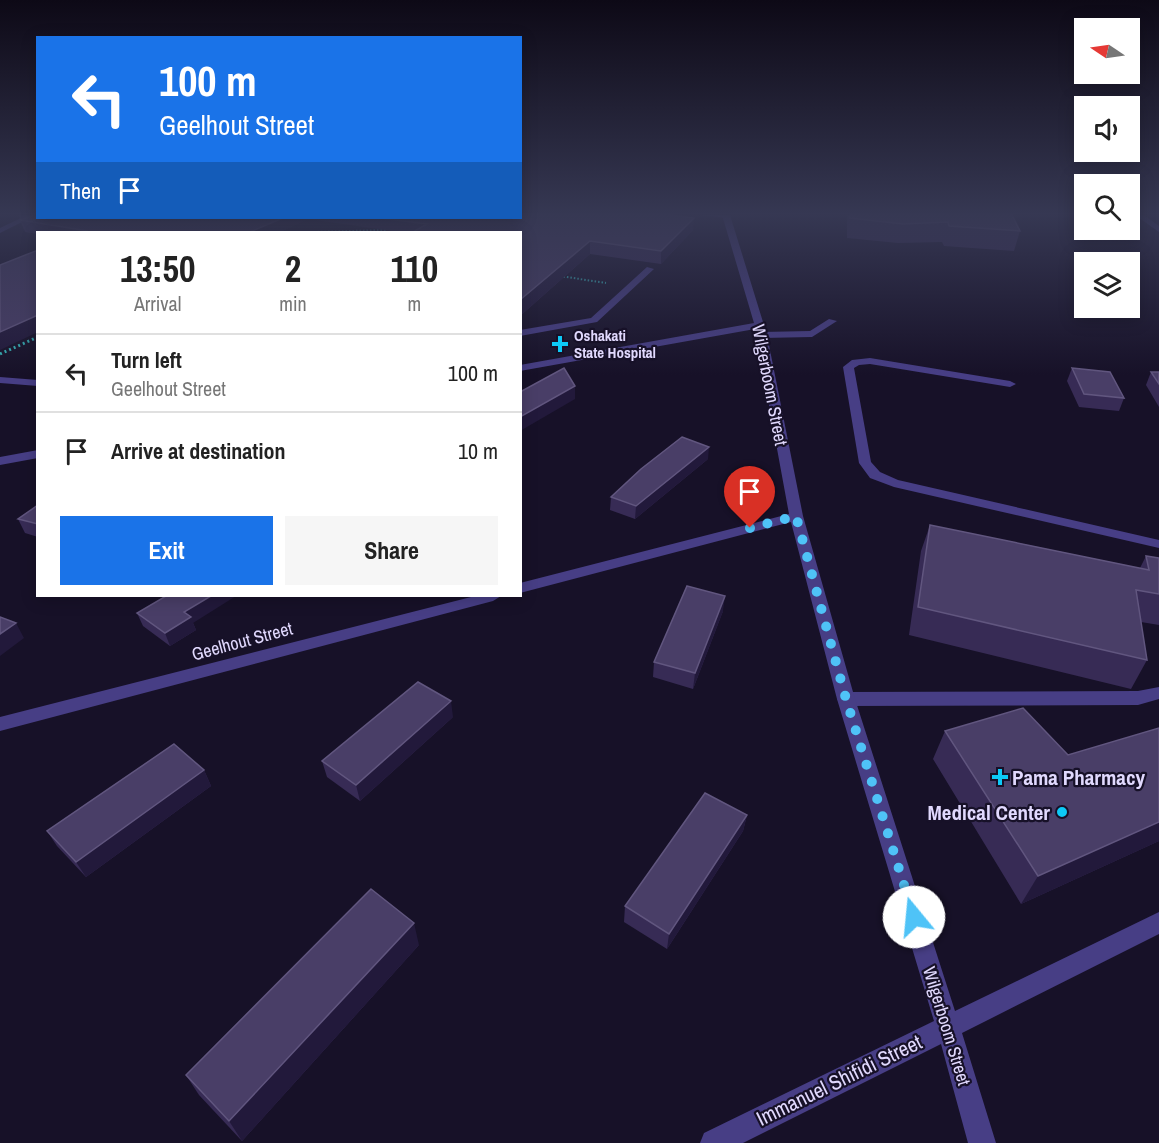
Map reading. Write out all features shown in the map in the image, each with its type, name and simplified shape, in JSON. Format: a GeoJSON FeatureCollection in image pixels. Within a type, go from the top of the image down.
{"type":"FeatureCollection","features":[{"type":"Feature","properties":{"kind":"street","name":"Wilgerboom Street"},"geometry":{"type":"LineString","coordinates":[[742,268],[760,330],[796,516],[846,699],[982,1143]]}},
{"type":"Feature","properties":{"kind":"street"},"geometry":{"type":"LineString","coordinates":[[522,333],[594,320],[650,269]]}},
{"type":"Feature","properties":{"kind":"street"},"geometry":{"type":"LineString","coordinates":[[522,368],[760,330],[812,334],[832,321]]}},
{"type":"Feature","properties":{"kind":"street"},"geometry":{"type":"LineString","coordinates":[[1010,384],[870,361],[856,362],[848,367],[865,463],[875,475],[894,483],[1159,544]]}},
{"type":"Feature","properties":{"kind":"street"},"geometry":{"type":"LineString","coordinates":[[0,380],[36,383]]}},
{"type":"Feature","properties":{"kind":"street"},"geometry":{"type":"LineString","coordinates":[[0,461],[36,454]]}},
{"type":"Feature","properties":{"kind":"street"},"geometry":{"type":"LineString","coordinates":[[522,587],[796,516]]}},
{"type":"Feature","properties":{"kind":"street","name":"Geelhout Street"},"geometry":{"type":"LineString","coordinates":[[0,724],[489,597]]}},
{"type":"Feature","properties":{"kind":"street"},"geometry":{"type":"LineString","coordinates":[[846,699],[1138,698],[1159,693]]}},
{"type":"Feature","properties":{"kind":"street","name":"Immanuel Shifidi Street"},"geometry":{"type":"LineString","coordinates":[[714,1143],[1159,923]]}},
{"type":"Feature","properties":{"kind":"path"},"geometry":{"type":"LineString","coordinates":[[551,275],[606,283]]}},
{"type":"Feature","properties":{"kind":"path"},"geometry":{"type":"LineString","coordinates":[[0,354],[36,338]]}},
{"type":"Feature","properties":{"kind":"building"},"geometry":{"type":"Polygon","coordinates":[[[0,268],[36,268],[36,316],[0,332],[0,268]]]}},
{"type":"Feature","properties":{"kind":"building"},"geometry":{"type":"Polygon","coordinates":[[[522,268],[558,268],[522,298],[522,268]]]}},
{"type":"Feature","properties":{"kind":"building"},"geometry":{"type":"Polygon","coordinates":[[[564,368],[575,386],[522,416],[522,391],[564,368]]]}},
{"type":"Feature","properties":{"kind":"building"},"geometry":{"type":"Polygon","coordinates":[[[1072,368],[1110,372],[1124,398],[1084,394],[1072,368]]]}},
{"type":"Feature","properties":{"kind":"building"},"geometry":{"type":"Polygon","coordinates":[[[1151,372],[1159,372],[1159,384],[1151,372]]]}},
{"type":"Feature","properties":{"kind":"building"},"geometry":{"type":"Polygon","coordinates":[[[682,437],[709,447],[636,506],[611,497],[641,469],[682,437]]]}},
{"type":"Feature","properties":{"kind":"building"},"geometry":{"type":"Polygon","coordinates":[[[36,506],[36,524],[18,519],[36,506]]]}},
{"type":"Feature","properties":{"kind":"building"},"geometry":{"type":"Polygon","coordinates":[[[930,525],[1149,570],[1146,556],[1159,558],[1159,594],[1136,590],[1147,660],[918,607],[930,525]]]}},
{"type":"Feature","properties":{"kind":"building"},"geometry":{"type":"Polygon","coordinates":[[[687,586],[725,596],[695,673],[654,662],[687,586]]]}},
{"type":"Feature","properties":{"kind":"building"},"geometry":{"type":"Polygon","coordinates":[[[164,597],[209,597],[184,612],[191,617],[165,633],[137,613],[164,597]]]}},
{"type":"Feature","properties":{"kind":"building"},"geometry":{"type":"Polygon","coordinates":[[[0,617],[16,623],[0,634],[0,617]]]}},
{"type":"Feature","properties":{"kind":"building"},"geometry":{"type":"Polygon","coordinates":[[[418,682],[451,701],[356,785],[322,761],[418,682]]]}},
{"type":"Feature","properties":{"kind":"building","name":"Medical Center"},"geometry":{"type":"Polygon","coordinates":[[[1023,708],[1068,755],[1159,728],[1159,822],[1038,876],[945,731],[1023,708]]]}},
{"type":"Feature","properties":{"kind":"building"},"geometry":{"type":"Polygon","coordinates":[[[174,744],[204,770],[76,862],[47,831],[174,744]]]}},
{"type":"Feature","properties":{"kind":"building"},"geometry":{"type":"Polygon","coordinates":[[[705,793],[747,815],[669,934],[625,906],[705,793]]]}},
{"type":"Feature","properties":{"kind":"building"},"geometry":{"type":"Polygon","coordinates":[[[371,889],[414,923],[229,1121],[186,1075],[371,889]]]}},
{"type":"Feature","properties":{"kind":"place","name":"Oshakati State Hospital"},"geometry":{"type":"Point","coordinates":[560,344]}},
{"type":"Feature","properties":{"kind":"place","name":"Pama Pharmacy"},"geometry":{"type":"Point","coordinates":[1000,777]}},
{"type":"Feature","properties":{"kind":"place","name":"Medical Center"},"geometry":{"type":"Point","coordinates":[1062,812]}},
{"type":"Feature","properties":{"kind":"route"},"geometry":{"type":"LineString","coordinates":[[750,528],[796,516],[846,699],[914,917]]}}]}
